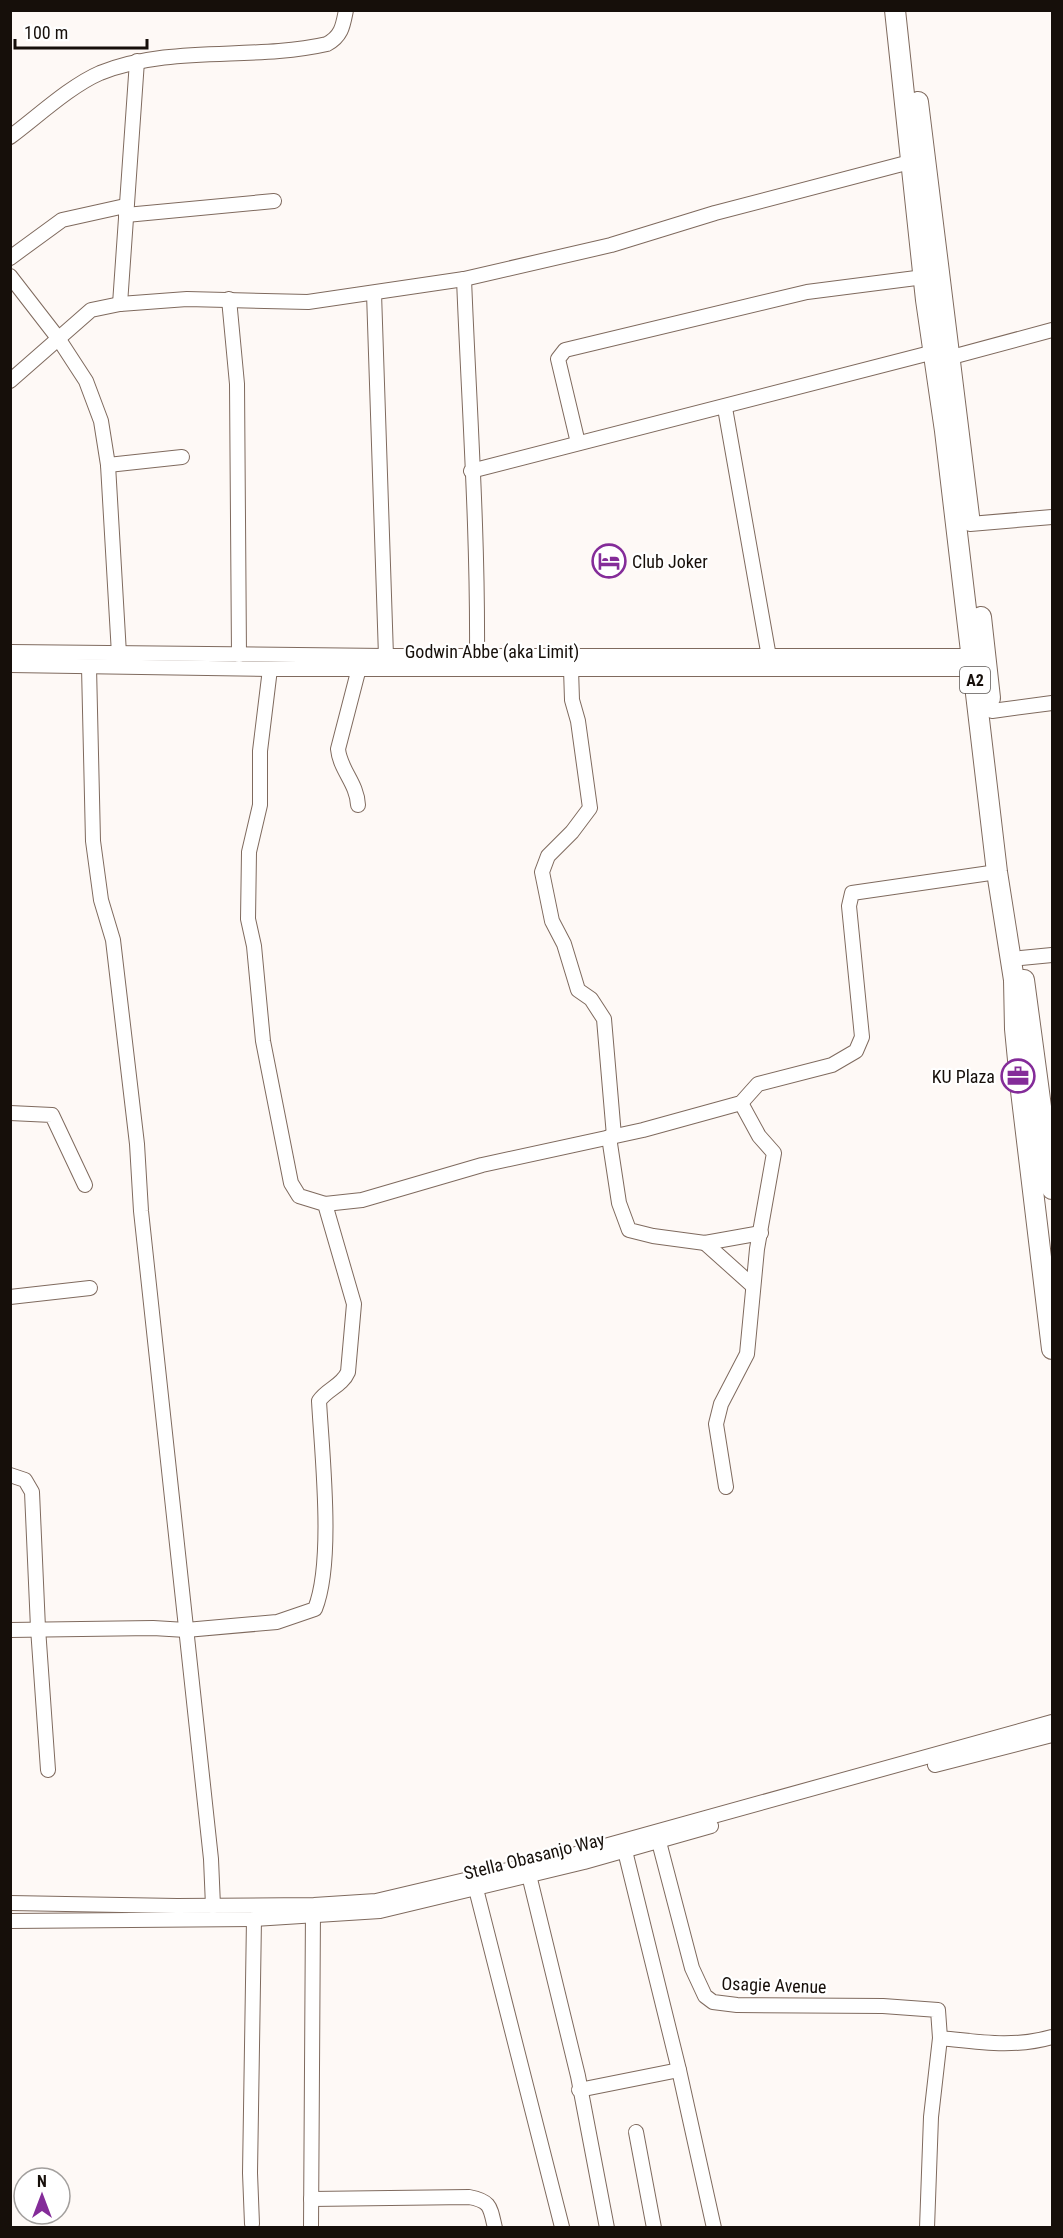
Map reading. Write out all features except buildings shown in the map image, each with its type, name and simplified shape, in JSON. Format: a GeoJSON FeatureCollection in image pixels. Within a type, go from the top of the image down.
{"type":"FeatureCollection","features":[{"type":"Feature","properties":{"kind":"highway","name":"A2"},"geometry":{"type":"LineString","coordinates":[[895,10],[924,277],[941,355],[969,524],[997,872],[1014,980],[1015,1029],[1021,1091],[1053,1349]]}},
{"type":"Feature","properties":{"kind":"highway","name":"A2"},"geometry":{"type":"LineString","coordinates":[[909,10],[941,355],[980,663],[992,711],[996,764],[1021,958],[1047,1088],[1053,1189]]}},
{"type":"Feature","properties":{"kind":"street"},"geometry":{"type":"LineString","coordinates":[[10,137],[85,81],[137,61],[327,44],[336,40],[342,29],[346,10]]}},
{"type":"Feature","properties":{"kind":"street"},"geometry":{"type":"LineString","coordinates":[[120,304],[137,61]]}},
{"type":"Feature","properties":{"kind":"street"},"geometry":{"type":"LineString","coordinates":[[10,381],[91,310],[120,304],[230,299],[308,302],[464,279],[611,245],[727,210],[910,162]]}},
{"type":"Feature","properties":{"kind":"street"},"geometry":{"type":"LineString","coordinates":[[10,258],[62,220],[126,210],[274,201]]}},
{"type":"Feature","properties":{"kind":"street"},"geometry":{"type":"LineString","coordinates":[[10,276],[58,338],[94,398],[101,420],[108,465],[119,654]]}},
{"type":"Feature","properties":{"kind":"street"},"geometry":{"type":"LineString","coordinates":[[578,443],[558,359],[566,350],[807,292],[924,277]]}},
{"type":"Feature","properties":{"kind":"street"},"geometry":{"type":"LineString","coordinates":[[464,279],[471,471],[478,555],[477,656]]}},
{"type":"Feature","properties":{"kind":"street"},"geometry":{"type":"LineString","coordinates":[[374,293],[386,656]]}},
{"type":"Feature","properties":{"kind":"street"},"geometry":{"type":"LineString","coordinates":[[230,299],[237,384],[239,655]]}},
{"type":"Feature","properties":{"kind":"street"},"geometry":{"type":"LineString","coordinates":[[471,471],[941,355],[1053,330]]}},
{"type":"Feature","properties":{"kind":"street"},"geometry":{"type":"LineString","coordinates":[[725,408],[769,657]]}},
{"type":"Feature","properties":{"kind":"street"},"geometry":{"type":"LineString","coordinates":[[108,465],[182,457]]}},
{"type":"Feature","properties":{"kind":"street"},"geometry":{"type":"LineString","coordinates":[[969,524],[1053,517]]}},
{"type":"Feature","properties":{"kind":"street","name":"Godwin Abbe (aka Limit)"},"geometry":{"type":"LineString","coordinates":[[12,650],[119,654],[769,657],[980,663]]}},
{"type":"Feature","properties":{"kind":"street","name":"Godwin Abbe (aka Limit)"},"geometry":{"type":"LineString","coordinates":[[10,665],[270,669],[571,669],[980,663]]}},
{"type":"Feature","properties":{"kind":"street"},"geometry":{"type":"LineString","coordinates":[[89,667],[93,841],[101,900],[113,940],[213,1906]]}},
{"type":"Feature","properties":{"kind":"street"},"geometry":{"type":"LineString","coordinates":[[358,805],[358,793],[339,762],[338,749],[359,668]]}},
{"type":"Feature","properties":{"kind":"street"},"geometry":{"type":"LineString","coordinates":[[270,669],[260,751],[260,805],[249,852],[248,919],[254,946],[262,1041],[291,1183],[299,1196],[325,1204],[362,1200],[482,1165],[611,1137],[741,1103],[758,1084],[832,1065],[856,1051],[862,1037],[849,906],[852,893],[997,872]]}},
{"type":"Feature","properties":{"kind":"street"},"geometry":{"type":"LineString","coordinates":[[571,669],[572,700],[578,721],[591,800],[590,808],[572,832],[548,856],[542,872],[544,893],[552,921],[564,944],[578,990],[591,999],[604,1019],[611,1137],[619,1203],[629,1230],[653,1236],[705,1243],[761,1233]]}},
{"type":"Feature","properties":{"kind":"street"},"geometry":{"type":"LineString","coordinates":[[992,711],[1053,703]]}},
{"type":"Feature","properties":{"kind":"street"},"geometry":{"type":"LineString","coordinates":[[1021,958],[1053,955]]}},
{"type":"Feature","properties":{"kind":"street"},"geometry":{"type":"LineString","coordinates":[[1021,1091],[1047,1088]]}},
{"type":"Feature","properties":{"kind":"street"},"geometry":{"type":"LineString","coordinates":[[726,1487],[716,1424],[721,1404],[747,1354],[753,1286],[774,1152],[759,1136],[741,1103]]}},
{"type":"Feature","properties":{"kind":"street"},"geometry":{"type":"LineString","coordinates":[[10,1113],[52,1115],[85,1185]]}},
{"type":"Feature","properties":{"kind":"street"},"geometry":{"type":"LineString","coordinates":[[10,1630],[186,1630],[277,1622],[315,1609],[321,1595],[325,1529],[319,1401],[324,1394],[344,1381],[348,1372],[354,1304],[325,1204]]}},
{"type":"Feature","properties":{"kind":"street"},"geometry":{"type":"LineString","coordinates":[[705,1243],[753,1286]]}},
{"type":"Feature","properties":{"kind":"street"},"geometry":{"type":"LineString","coordinates":[[10,1297],[90,1288]]}},
{"type":"Feature","properties":{"kind":"street"},"geometry":{"type":"LineString","coordinates":[[10,1475],[25,1480],[32,1492],[38,1629],[48,1770]]}},
{"type":"Feature","properties":{"kind":"street"},"geometry":{"type":"LineString","coordinates":[[10,1903],[213,1906],[313,1911],[399,1897],[576,1854],[1053,1722]]}},
{"type":"Feature","properties":{"kind":"street","name":"Stella Obasanjo Way"},"geometry":{"type":"LineString","coordinates":[[10,1921],[254,1919],[313,1911],[380,1911],[625,1851],[733,1819],[1053,1735]]}},
{"type":"Feature","properties":{"kind":"street","name":"Osagie Avenue"},"geometry":{"type":"LineString","coordinates":[[658,1842],[692,1968],[705,1996],[713,2002],[737,2006],[932,2008],[940,2013],[940,2038]]}},
{"type":"Feature","properties":{"kind":"street"},"geometry":{"type":"LineString","coordinates":[[625,1851],[679,2070],[714,2228]]}},
{"type":"Feature","properties":{"kind":"street"},"geometry":{"type":"LineString","coordinates":[[529,1875],[579,2090],[607,2228]]}},
{"type":"Feature","properties":{"kind":"street"},"geometry":{"type":"LineString","coordinates":[[476,1889],[562,2227]]}},
{"type":"Feature","properties":{"kind":"street"},"geometry":{"type":"LineString","coordinates":[[311,2228],[313,1911]]}},
{"type":"Feature","properties":{"kind":"street"},"geometry":{"type":"LineString","coordinates":[[252,2224],[250,2173],[254,1919]]}},
{"type":"Feature","properties":{"kind":"street"},"geometry":{"type":"LineString","coordinates":[[927,2228],[931,2117],[940,2038],[1002,2045],[1030,2043],[1053,2037]]}},
{"type":"Feature","properties":{"kind":"street"},"geometry":{"type":"LineString","coordinates":[[579,2090],[679,2070]]}},
{"type":"Feature","properties":{"kind":"street"},"geometry":{"type":"LineString","coordinates":[[636,2132],[654,2228]]}},
{"type":"Feature","properties":{"kind":"street"},"geometry":{"type":"LineString","coordinates":[[312,2199],[469,2197],[483,2200],[490,2206],[495,2228]]}},
{"type":"Feature","properties":{"kind":"place","name":"Club Joker"},"geometry":{"type":"Point","coordinates":[609,561]}},
{"type":"Feature","properties":{"kind":"place","name":"KU Plaza"},"geometry":{"type":"Point","coordinates":[1018,1076]}}]}
